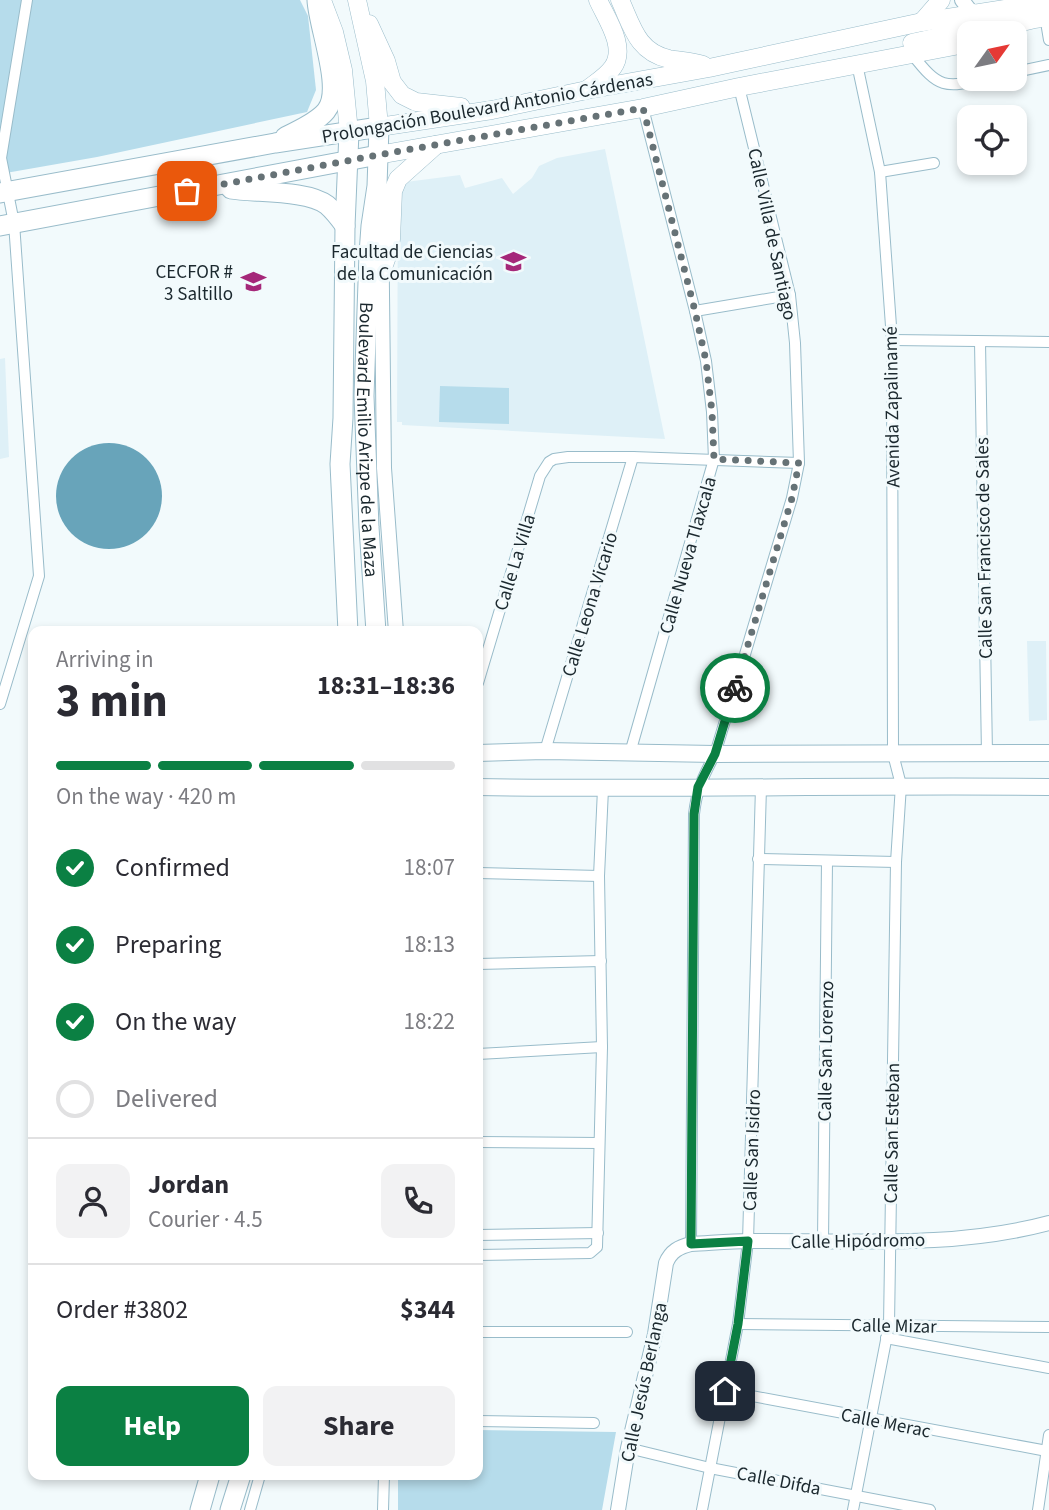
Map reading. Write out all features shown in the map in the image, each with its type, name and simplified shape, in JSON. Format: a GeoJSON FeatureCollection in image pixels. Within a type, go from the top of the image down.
{"type":"FeatureCollection","features":[{"type":"Feature","properties":{"kind":"highway"},"geometry":{"type":"LineString","coordinates":[[275,143],[317,118],[331,103],[333,83],[319,21],[319,0]]}},
{"type":"Feature","properties":{"kind":"highway","name":"Prolongación Boulevard Antonio Cárdenas"},"geometry":{"type":"LineString","coordinates":[[4,192],[379,127]]}},
{"type":"Feature","properties":{"kind":"highway","name":"Boulevard Emilio Arizpe de la Maza"},"geometry":{"type":"LineString","coordinates":[[376,626],[364,396],[369,254],[377,186],[379,127]]}},
{"type":"Feature","properties":{"kind":"highway","name":"Boulevard Emilio Arizpe de la Maza"},"geometry":{"type":"LineString","coordinates":[[348,626],[340,464],[349,132]]}},
{"type":"Feature","properties":{"kind":"highway","name":"Prolongación Boulevard Antonio Cárdenas"},"geometry":{"type":"LineString","coordinates":[[7,224],[378,155]]}},
{"type":"Feature","properties":{"kind":"highway"},"geometry":{"type":"LineString","coordinates":[[212,187],[249,192],[281,192],[320,200],[329,206],[345,226]]}},
{"type":"Feature","properties":{"kind":"highway"},"geometry":{"type":"LineString","coordinates":[[343,418],[348,424],[351,436],[359,626]]}},
{"type":"Feature","properties":{"kind":"highway"},"geometry":{"type":"LineString","coordinates":[[200,1510],[209,1480]]}},
{"type":"Feature","properties":{"kind":"highway"},"geometry":{"type":"LineString","coordinates":[[230,1510],[239,1480]]}},
{"type":"Feature","properties":{"kind":"main road","name":"Boulevard Emilio Arizpe de la Maza"},"geometry":{"type":"LineString","coordinates":[[319,0],[334,32],[343,70],[349,132]]}},
{"type":"Feature","properties":{"kind":"main road"},"geometry":{"type":"LineString","coordinates":[[587,90],[612,69],[617,56],[615,38],[598,0]]}},
{"type":"Feature","properties":{"kind":"main road"},"geometry":{"type":"LineString","coordinates":[[620,0],[636,35],[649,52],[709,68]]}},
{"type":"Feature","properties":{"kind":"main road"},"geometry":{"type":"LineString","coordinates":[[922,22],[941,0]]}},
{"type":"Feature","properties":{"kind":"main road","name":"Boulevard Emilio Arizpe de la Maza"},"geometry":{"type":"LineString","coordinates":[[358,2],[375,81],[379,127]]}},
{"type":"Feature","properties":{"kind":"main road"},"geometry":{"type":"LineString","coordinates":[[358,2],[381,47],[393,82],[402,95],[416,102],[433,105],[492,110]]}},
{"type":"Feature","properties":{"kind":"main road"},"geometry":{"type":"LineString","coordinates":[[864,63],[885,50],[959,29],[968,21],[970,4]]}},
{"type":"Feature","properties":{"kind":"main road","name":"Prolongación Boulevard Antonio Cárdenas"},"geometry":{"type":"LineString","coordinates":[[379,127],[492,110],[709,68],[922,22],[970,4],[1043,17]]}},
{"type":"Feature","properties":{"kind":"main road"},"geometry":{"type":"LineString","coordinates":[[1027,27],[1043,17]]}},
{"type":"Feature","properties":{"kind":"main road","name":"Prolongación Boulevard Antonio Cárdenas"},"geometry":{"type":"LineString","coordinates":[[378,155],[643,108],[957,45]]}},
{"type":"Feature","properties":{"kind":"main road"},"geometry":{"type":"LineString","coordinates":[[600,115],[628,95],[642,80],[662,91],[687,98]]}},
{"type":"Feature","properties":{"kind":"main road"},"geometry":{"type":"LineString","coordinates":[[380,276],[389,251],[393,191],[398,179],[438,144]]}},
{"type":"Feature","properties":{"kind":"main road"},"geometry":{"type":"LineString","coordinates":[[483,753],[1049,753]]}},
{"type":"Feature","properties":{"kind":"main road"},"geometry":{"type":"LineString","coordinates":[[483,787],[1049,787]]}},
{"type":"Feature","properties":{"kind":"street"},"geometry":{"type":"LineString","coordinates":[[0,704],[39,576],[1,158],[27,0]]}},
{"type":"Feature","properties":{"kind":"street"},"geometry":{"type":"LineString","coordinates":[[920,52],[926,73],[946,84],[957,84]]}},
{"type":"Feature","properties":{"kind":"street","name":"Avenida Zapalinamé"},"geometry":{"type":"LineString","coordinates":[[864,63],[880,172],[891,340],[893,754]]}},
{"type":"Feature","properties":{"kind":"street"},"geometry":{"type":"LineString","coordinates":[[1027,70],[1049,65]]}},
{"type":"Feature","properties":{"kind":"street","name":"Calle Villa de Santiago"},"geometry":{"type":"LineString","coordinates":[[698,787],[715,754],[792,498],[799,463],[795,343],[790,295],[739,87]]}},
{"type":"Feature","properties":{"kind":"street","name":"Calle Nueva Tlaxcala"},"geometry":{"type":"LineString","coordinates":[[631,753],[714,459],[706,361],[643,108]]}},
{"type":"Feature","properties":{"kind":"street"},"geometry":{"type":"LineString","coordinates":[[880,172],[933,163]]}},
{"type":"Feature","properties":{"kind":"street"},"geometry":{"type":"LineString","coordinates":[[377,186],[380,204],[384,468],[396,626]]}},
{"type":"Feature","properties":{"kind":"street"},"geometry":{"type":"LineString","coordinates":[[695,311],[790,295]]}},
{"type":"Feature","properties":{"kind":"street"},"geometry":{"type":"LineString","coordinates":[[891,340],[1049,342]]}},
{"type":"Feature","properties":{"kind":"street","name":"Calle San Francisco de Sales"},"geometry":{"type":"LineString","coordinates":[[980,342],[987,754]]}},
{"type":"Feature","properties":{"kind":"street","name":"Calle La Villa"},"geometry":{"type":"LineString","coordinates":[[483,666],[544,468],[554,459],[568,457],[633,457]]}},
{"type":"Feature","properties":{"kind":"street"},"geometry":{"type":"LineString","coordinates":[[633,457],[799,463]]}},
{"type":"Feature","properties":{"kind":"street","name":"Calle Leona Vicario"},"geometry":{"type":"LineString","coordinates":[[545,751],[633,457]]}},
{"type":"Feature","properties":{"kind":"street","name":"Calle San Esteban"},"geometry":{"type":"LineString","coordinates":[[853,1510],[888,1325],[896,862],[901,785],[893,754]]}},
{"type":"Feature","properties":{"kind":"street","name":"Calle San Isidro"},"geometry":{"type":"LineString","coordinates":[[702,1510],[738,1324],[748,1241],[761,786]]}},
{"type":"Feature","properties":{"kind":"street"},"geometry":{"type":"LineString","coordinates":[[691,1244],[694,814],[698,787]]}},
{"type":"Feature","properties":{"kind":"street"},"geometry":{"type":"LineString","coordinates":[[483,1255],[590,1253],[597,1247],[602,1047],[599,876],[603,789]]}},
{"type":"Feature","properties":{"kind":"street"},"geometry":{"type":"LineString","coordinates":[[758,859],[896,862]]}},
{"type":"Feature","properties":{"kind":"street","name":"Calle San Lorenzo"},"geometry":{"type":"LineString","coordinates":[[823,1241],[827,861]]}},
{"type":"Feature","properties":{"kind":"street"},"geometry":{"type":"LineString","coordinates":[[483,873],[599,876]]}},
{"type":"Feature","properties":{"kind":"street"},"geometry":{"type":"LineString","coordinates":[[483,964],[601,961]]}},
{"type":"Feature","properties":{"kind":"street"},"geometry":{"type":"LineString","coordinates":[[483,1054],[602,1047]]}},
{"type":"Feature","properties":{"kind":"street"},"geometry":{"type":"LineString","coordinates":[[483,1142],[599,1143]]}},
{"type":"Feature","properties":{"kind":"street","name":"Calle Hipódromo"},"geometry":{"type":"LineString","coordinates":[[669,1255],[691,1244],[976,1237],[1049,1223]]}},
{"type":"Feature","properties":{"kind":"street"},"geometry":{"type":"LineString","coordinates":[[483,1235],[598,1233]]}},
{"type":"Feature","properties":{"kind":"street","name":"Calle Jesús Berlanga"},"geometry":{"type":"LineString","coordinates":[[618,1510],[628,1448],[669,1255]]}},
{"type":"Feature","properties":{"kind":"street","name":"Calle Mizar"},"geometry":{"type":"LineString","coordinates":[[738,1324],[1049,1327]]}},
{"type":"Feature","properties":{"kind":"street"},"geometry":{"type":"LineString","coordinates":[[483,1332],[627,1332]]}},
{"type":"Feature","properties":{"kind":"street","name":"Calle Mizar"},"geometry":{"type":"LineString","coordinates":[[886,1338],[1049,1368]]}},
{"type":"Feature","properties":{"kind":"street","name":"Calle Merac"},"geometry":{"type":"LineString","coordinates":[[725,1391],[1047,1451]]}},
{"type":"Feature","properties":{"kind":"street"},"geometry":{"type":"LineString","coordinates":[[483,1421],[594,1423]]}},
{"type":"Feature","properties":{"kind":"street"},"geometry":{"type":"LineString","coordinates":[[1038,1510],[1049,1435]]}},
{"type":"Feature","properties":{"kind":"street","name":"Calle Difda"},"geometry":{"type":"LineString","coordinates":[[628,1448],[710,1468],[930,1510]]}},
{"type":"Feature","properties":{"kind":"street"},"geometry":{"type":"LineString","coordinates":[[250,1510],[259,1480]]}},
{"type":"Feature","properties":{"kind":"street"},"geometry":{"type":"LineString","coordinates":[[383,1510],[384,1480]]}},
{"type":"Feature","properties":{"kind":"shaded area"},"geometry":{"type":"Polygon","coordinates":[[[0,0],[300,0],[308,16],[316,90],[307,112],[97,157],[0,174],[0,0]]]}},
{"type":"Feature","properties":{"kind":"shaded area","name":"Facultad de Ciencias de la Comunicación"},"geometry":{"type":"Polygon","coordinates":[[[605,149],[665,439],[402,425],[402,422],[397,422],[398,183],[460,175],[465,188],[502,178],[513,194],[532,178],[539,166],[557,158],[605,149]]]}},
{"type":"Feature","properties":{"kind":"shaded area"},"geometry":{"type":"Polygon","coordinates":[[[5,358],[9,457],[0,459],[0,359],[5,358]]]}},
{"type":"Feature","properties":{"kind":"shaded area"},"geometry":{"type":"Polygon","coordinates":[[[440,386],[509,388],[509,424],[439,422],[440,386]]]}},
{"type":"Feature","properties":{"kind":"shaded area"},"geometry":{"type":"Polygon","coordinates":[[[109,443],[129,447],[146,459],[158,476],[162,496],[158,516],[146,533],[129,545],[109,549],[89,545],[72,533],[60,516],[56,496],[60,476],[72,459],[89,447],[109,443]]]}},
{"type":"Feature","properties":{"kind":"shaded area"},"geometry":{"type":"Polygon","coordinates":[[[1027,641],[1046,641],[1047,720],[1029,721],[1027,641]]]}},
{"type":"Feature","properties":{"kind":"shaded area"},"geometry":{"type":"Polygon","coordinates":[[[483,1430],[616,1432],[602,1510],[398,1510],[398,1480],[483,1480],[483,1430]]]}},
{"type":"Feature","properties":{"kind":"way so far"},"geometry":{"type":"LineString","coordinates":[[187,191],[643,108],[706,361],[714,459],[799,463],[792,498],[735,688]]}},
{"type":"Feature","properties":{"kind":"place","name":"Facultad de Ciencias de la Comunicación"},"geometry":{"type":"Point","coordinates":[513,262]}},
{"type":"Feature","properties":{"kind":"place","name":"CECFOR # 3 Saltillo"},"geometry":{"type":"Point","coordinates":[253,282]}},
{"type":"Feature","properties":{"kind":"route"},"geometry":{"type":"LineString","coordinates":[[725,1391],[738,1324],[748,1241],[691,1244],[694,814],[698,787],[715,754],[735,688]]}}]}
